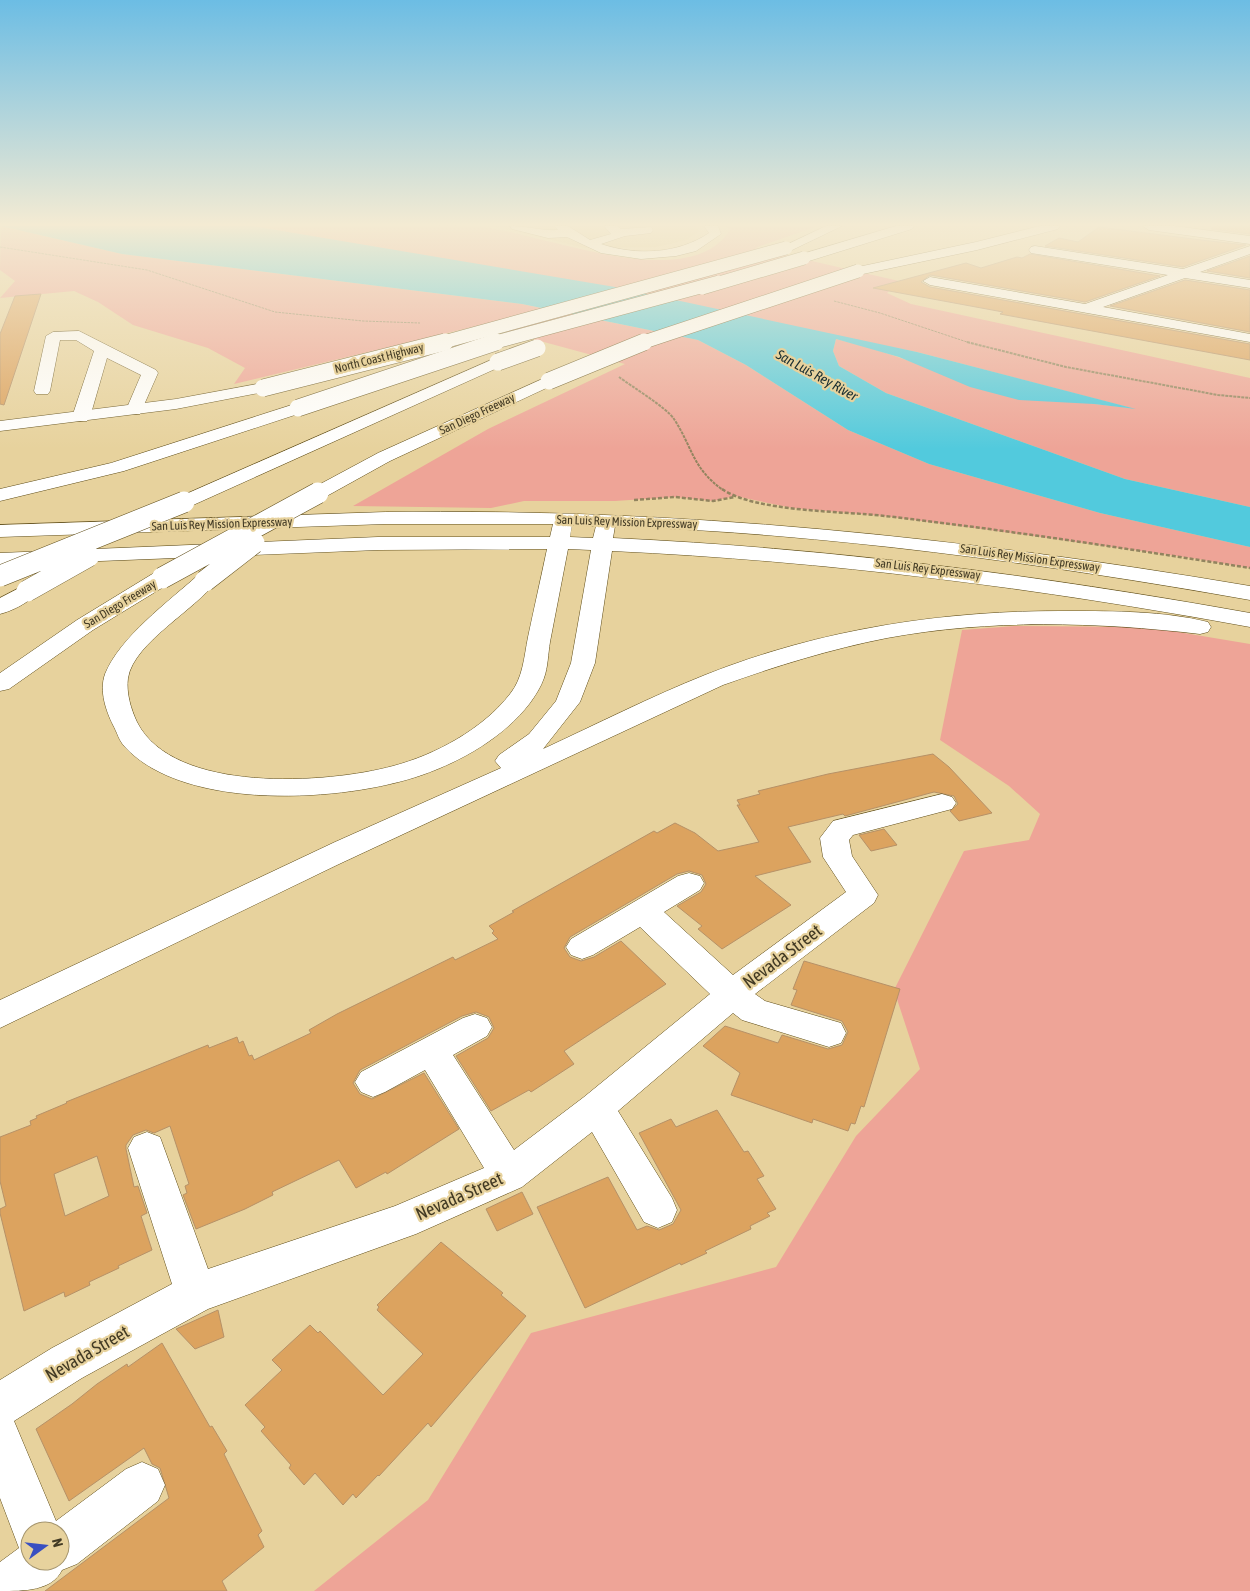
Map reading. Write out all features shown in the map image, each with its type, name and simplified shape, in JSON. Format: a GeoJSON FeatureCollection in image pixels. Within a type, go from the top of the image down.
{"type":"FeatureCollection","features":[{"type":"Feature","properties":{"kind":"main road","name":"North Coast Highway"},"geometry":{"type":"LineString","coordinates":[[0,426],[134,410],[263,388],[483,332],[598,300]]}},
{"type":"Feature","properties":{"kind":"main road"},"geometry":{"type":"LineString","coordinates":[[0,496],[117,467],[501,340],[650,300]]}},
{"type":"Feature","properties":{"kind":"main road"},"geometry":{"type":"LineString","coordinates":[[0,576],[184,502],[498,362],[669,300]]}},
{"type":"Feature","properties":{"kind":"main road","name":"San Diego Freeway"},"geometry":{"type":"LineString","coordinates":[[0,684],[85,625],[162,578],[384,457],[622,349],[770,300]]}},
{"type":"Feature","properties":{"kind":"main road"},"geometry":{"type":"LineString","coordinates":[[1038,300],[1250,338]]}},
{"type":"Feature","properties":{"kind":"main road"},"geometry":{"type":"LineString","coordinates":[[1087,309],[1111,300]]}},
{"type":"Feature","properties":{"kind":"main road"},"geometry":{"type":"LineString","coordinates":[[42,391],[55,329],[79,335],[150,373],[134,410]]}},
{"type":"Feature","properties":{"kind":"main road"},"geometry":{"type":"LineString","coordinates":[[82,417],[102,349]]}},
{"type":"Feature","properties":{"kind":"main road"},"geometry":{"type":"LineString","coordinates":[[318,493],[205,581],[133,650],[118,675],[116,698],[126,732],[144,752],[171,768],[207,779],[259,788],[298,789],[337,785],[398,774],[435,760],[476,737],[507,714],[530,683],[563,519]]}},
{"type":"Feature","properties":{"kind":"main road"},"geometry":{"type":"LineString","coordinates":[[0,608],[184,502]]}},
{"type":"Feature","properties":{"kind":"main road","name":"San Luis Rey Mission Expressway"},"geometry":{"type":"LineString","coordinates":[[0,531],[443,517],[563,519],[605,532]]}},
{"type":"Feature","properties":{"kind":"main road","name":"San Luis Rey Mission Expressway"},"geometry":{"type":"LineString","coordinates":[[0,559],[334,546],[559,543],[605,532],[786,530],[920,543],[1063,562],[1250,593]]}},
{"type":"Feature","properties":{"kind":"main road"},"geometry":{"type":"LineString","coordinates":[[330,857],[486,777],[538,740],[568,702],[582,663],[605,532]]}},
{"type":"Feature","properties":{"kind":"main road","name":"San Luis Rey Expressway"},"geometry":{"type":"LineString","coordinates":[[605,532],[775,554],[942,570],[1136,599],[1250,620]]}},
{"type":"Feature","properties":{"kind":"main road"},"geometry":{"type":"LineString","coordinates":[[0,1014],[330,857],[714,680],[775,659],[890,631],[948,624],[1041,618],[1158,622],[1250,634]]}},
{"type":"Feature","properties":{"kind":"main road","name":"Nevada Street"},"geometry":{"type":"LineString","coordinates":[[0,1405],[67,1362],[196,1293],[402,1221],[509,1175],[597,1108],[748,981],[863,895],[838,857],[834,838],[843,828],[942,803]]}},
{"type":"Feature","properties":{"kind":"main road"},"geometry":{"type":"LineString","coordinates":[[582,947],[689,883]]}},
{"type":"Feature","properties":{"kind":"main road"},"geometry":{"type":"LineString","coordinates":[[643,911],[732,995],[754,1011],[829,1034]]}},
{"type":"Feature","properties":{"kind":"main road"},"geometry":{"type":"LineString","coordinates":[[373,1082],[475,1027]]}},
{"type":"Feature","properties":{"kind":"main road"},"geometry":{"type":"LineString","coordinates":[[432,1050],[509,1175]]}},
{"type":"Feature","properties":{"kind":"main road"},"geometry":{"type":"LineString","coordinates":[[597,1108],[658,1210]]}},
{"type":"Feature","properties":{"kind":"main road"},"geometry":{"type":"LineString","coordinates":[[147,1148],[196,1293]]}},
{"type":"Feature","properties":{"kind":"main road"},"geometry":{"type":"LineString","coordinates":[[0,1438],[32,1521]]}},
{"type":"Feature","properties":{"kind":"main road"},"geometry":{"type":"LineString","coordinates":[[70,1539],[142,1485]]}},
{"type":"Feature","properties":{"kind":"main road"},"geometry":{"type":"LineString","coordinates":[[1,1591],[28,1571]]}},
{"type":"Feature","properties":{"kind":"path"},"geometry":{"type":"LineString","coordinates":[[831,300],[876,310],[927,329],[1016,356],[1218,395],[1250,398]]}},
{"type":"Feature","properties":{"kind":"path"},"geometry":{"type":"LineString","coordinates":[[633,500],[675,497],[713,501],[735,496]]}},
{"type":"Feature","properties":{"kind":"shaded area"},"geometry":{"type":"Polygon","coordinates":[[[94,300],[492,300],[522,304],[698,340],[746,365],[848,430],[929,464],[1100,513],[1250,547],[1250,568],[1191,558],[884,516],[792,508],[735,496],[713,501],[675,497],[615,501],[524,501],[491,508],[353,506],[488,429],[625,364],[481,325],[234,384],[245,368],[208,348],[133,325],[94,300]]]}},
{"type":"Feature","properties":{"kind":"shaded area"},"geometry":{"type":"Polygon","coordinates":[[[652,300],[903,300],[911,304],[1250,378],[1250,507],[1125,479],[886,393],[839,366],[833,351],[836,339],[871,348],[930,368],[1094,404],[1131,408],[917,352],[652,300]]]}},
{"type":"Feature","properties":{"kind":"shaded area"},"geometry":{"type":"Polygon","coordinates":[[[1015,626],[1148,627],[1250,644],[1250,1591],[314,1591],[428,1500],[531,1333],[776,1267],[856,1136],[920,1069],[894,990],[964,851],[1029,840],[1040,814],[1009,786],[940,740],[962,630],[1015,626]]]}},
{"type":"Feature","properties":{"kind":"water","name":"San Luis Rey River"},"geometry":{"type":"Polygon","coordinates":[[[492,300],[677,300],[917,352],[1136,409],[1094,404],[1019,400],[970,387],[899,357],[836,339],[833,351],[839,366],[886,393],[1125,479],[1250,507],[1250,547],[1100,513],[929,464],[848,430],[746,365],[698,340],[522,304],[492,300]]]}},
{"type":"Feature","properties":{"kind":"building"},"geometry":{"type":"Polygon","coordinates":[[[13,300],[39,300],[4,405],[0,404],[0,334],[13,300]]]}},
{"type":"Feature","properties":{"kind":"building"},"geometry":{"type":"Polygon","coordinates":[[[939,300],[1004,300],[1250,344],[1250,360],[1000,314],[1003,312],[939,300]]]}},
{"type":"Feature","properties":{"kind":"building"},"geometry":{"type":"Polygon","coordinates":[[[1127,300],[1250,300],[1250,332],[1110,306],[1127,300]]]}},
{"type":"Feature","properties":{"kind":"building"},"geometry":{"type":"Polygon","coordinates":[[[933,754],[949,767],[992,813],[959,821],[950,811],[958,804],[954,796],[934,792],[845,816],[843,814],[788,827],[811,862],[755,876],[791,905],[722,949],[698,929],[702,926],[677,906],[701,892],[706,884],[702,875],[689,871],[677,874],[570,937],[564,948],[570,957],[581,961],[594,957],[621,941],[666,984],[564,1051],[574,1064],[531,1092],[529,1090],[491,1111],[456,1056],[488,1038],[494,1028],[489,1017],[476,1012],[462,1016],[360,1070],[353,1083],[360,1094],[372,1099],[424,1073],[459,1129],[387,1174],[386,1172],[356,1188],[339,1160],[272,1192],[273,1195],[245,1209],[196,1229],[183,1195],[187,1193],[185,1186],[189,1184],[170,1126],[154,1133],[146,1130],[133,1135],[126,1145],[126,1149],[134,1187],[138,1186],[147,1213],[141,1216],[152,1250],[118,1266],[119,1268],[89,1282],[90,1285],[65,1297],[64,1292],[24,1311],[0,1213],[0,1209],[6,1206],[0,1181],[0,1137],[31,1125],[30,1121],[37,1118],[36,1116],[66,1102],[208,1045],[209,1048],[237,1037],[239,1043],[243,1041],[249,1056],[252,1055],[254,1060],[311,1033],[309,1030],[337,1014],[453,957],[455,960],[498,939],[492,933],[494,931],[489,926],[514,912],[512,911],[654,831],[657,833],[675,823],[695,833],[718,851],[759,842],[737,805],[740,805],[737,800],[760,794],[758,791],[828,774],[933,754]],[[97,1156],[54,1174],[65,1216],[109,1196],[97,1156]]]}},
{"type":"Feature","properties":{"kind":"building"},"geometry":{"type":"Polygon","coordinates":[[[884,829],[897,845],[871,851],[859,835],[884,829]]]}},
{"type":"Feature","properties":{"kind":"building"},"geometry":{"type":"Polygon","coordinates":[[[804,961],[900,989],[864,1107],[861,1106],[855,1124],[851,1123],[848,1131],[813,1119],[812,1123],[731,1095],[740,1073],[703,1046],[725,1026],[778,1043],[782,1035],[828,1049],[842,1045],[848,1032],[842,1021],[791,1005],[797,990],[793,989],[804,961]]]}},
{"type":"Feature","properties":{"kind":"building"},"geometry":{"type":"Polygon","coordinates":[[[717,1110],[744,1152],[748,1151],[764,1176],[757,1179],[776,1209],[767,1213],[770,1216],[750,1226],[751,1229],[705,1251],[707,1253],[681,1265],[680,1263],[585,1308],[537,1207],[608,1177],[637,1230],[647,1226],[659,1230],[673,1224],[681,1210],[639,1133],[671,1119],[676,1127],[717,1110]]]}},
{"type":"Feature","properties":{"kind":"building"},"geometry":{"type":"Polygon","coordinates":[[[522,1192],[533,1214],[497,1231],[486,1209],[522,1192]]]}},
{"type":"Feature","properties":{"kind":"building"},"geometry":{"type":"Polygon","coordinates":[[[441,1242],[503,1293],[501,1295],[526,1316],[431,1427],[428,1423],[379,1476],[356,1498],[353,1494],[343,1505],[315,1473],[304,1485],[289,1468],[291,1465],[261,1431],[265,1427],[245,1405],[282,1370],[272,1360],[310,1325],[318,1333],[320,1331],[383,1395],[423,1354],[377,1310],[379,1307],[377,1305],[441,1242]]]}},
{"type":"Feature","properties":{"kind":"building"},"geometry":{"type":"Polygon","coordinates":[[[218,1310],[224,1337],[195,1349],[176,1329],[218,1310]]]}},
{"type":"Feature","properties":{"kind":"building"},"geometry":{"type":"Polygon","coordinates":[[[162,1343],[210,1427],[212,1426],[227,1451],[224,1454],[262,1531],[258,1535],[264,1547],[222,1581],[227,1591],[45,1591],[169,1498],[160,1468],[152,1464],[144,1448],[69,1501],[36,1429],[97,1384],[127,1364],[128,1367],[162,1343]]]}}]}
